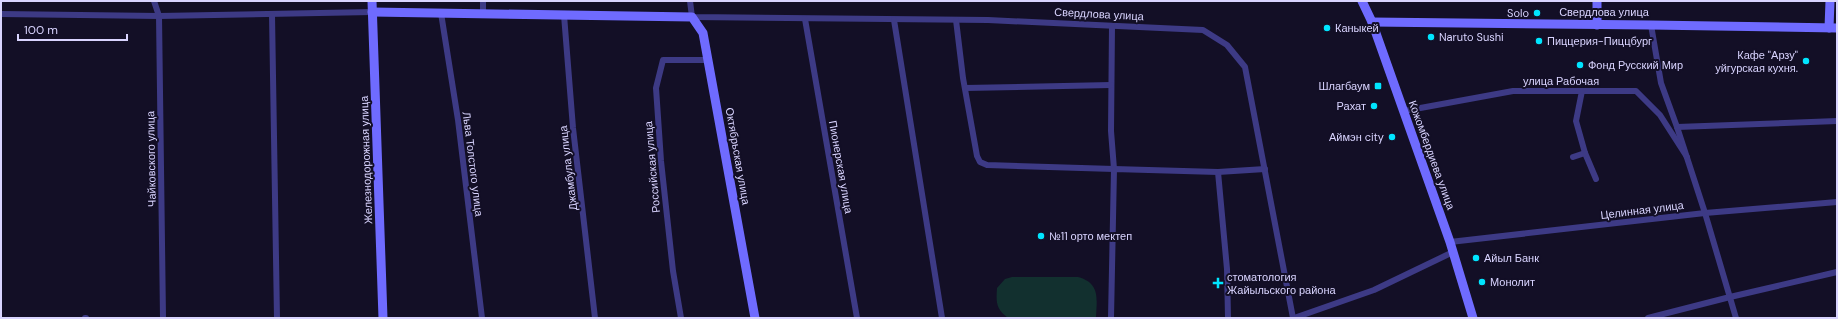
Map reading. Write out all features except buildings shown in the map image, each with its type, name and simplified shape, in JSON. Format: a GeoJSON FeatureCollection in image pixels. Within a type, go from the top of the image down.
{"type":"FeatureCollection","features":[{"type":"Feature","properties":{"kind":"street","name":"Чайковского улица"},"geometry":{"type":"LineString","coordinates":[[154,1],[159,16],[163,318]]}},
{"type":"Feature","properties":{"kind":"street","name":"Железнодорожная улица"},"geometry":{"type":"LineString","coordinates":[[372,1],[383,318]]}},
{"type":"Feature","properties":{"kind":"street"},"geometry":{"type":"LineString","coordinates":[[483,1],[483,13]]}},
{"type":"Feature","properties":{"kind":"street","name":"Октябрьская улица"},"geometry":{"type":"LineString","coordinates":[[690,1],[692,17],[703,34],[755,318]]}},
{"type":"Feature","properties":{"kind":"street","name":"Кожомбердиева улица"},"geometry":{"type":"LineString","coordinates":[[1362,1],[1372,22],[1450,242],[1473,318]]}},
{"type":"Feature","properties":{"kind":"street"},"geometry":{"type":"LineString","coordinates":[[1597,1],[1597,24]]}},
{"type":"Feature","properties":{"kind":"street"},"geometry":{"type":"LineString","coordinates":[[1830,1],[1833,28]]}},
{"type":"Feature","properties":{"kind":"street","name":"Свердлова улица"},"geometry":{"type":"LineString","coordinates":[[1,14],[159,16],[372,12],[483,13],[805,19],[956,20],[1203,30],[1227,45],[1245,67],[1265,169]]}},
{"type":"Feature","properties":{"kind":"street","name":"Льва Толстого улица"},"geometry":{"type":"LineString","coordinates":[[441,13],[458,120],[482,318]]}},
{"type":"Feature","properties":{"kind":"street"},"geometry":{"type":"LineString","coordinates":[[272,15],[277,318]]}},
{"type":"Feature","properties":{"kind":"street","name":"Джамбула улица"},"geometry":{"type":"LineString","coordinates":[[564,15],[573,128],[595,318]]}},
{"type":"Feature","properties":{"kind":"street","name":"Пионерская улица"},"geometry":{"type":"LineString","coordinates":[[805,19],[857,318]]}},
{"type":"Feature","properties":{"kind":"street"},"geometry":{"type":"LineString","coordinates":[[894,20],[942,318]]}},
{"type":"Feature","properties":{"kind":"street"},"geometry":{"type":"LineString","coordinates":[[956,20],[965,88],[977,156],[983,164],[1114,170],[1218,172],[1265,169],[1294,318],[1374,290],[1453,252]]}},
{"type":"Feature","properties":{"kind":"street","name":"Свердлова улица"},"geometry":{"type":"LineString","coordinates":[[1372,22],[1833,28]]}},
{"type":"Feature","properties":{"kind":"street"},"geometry":{"type":"LineString","coordinates":[[1652,25],[1660,83],[1677,126],[1705,213],[1736,318]]}},
{"type":"Feature","properties":{"kind":"street"},"geometry":{"type":"LineString","coordinates":[[1111,318],[1114,170],[1111,131],[1112,26]]}},
{"type":"Feature","properties":{"kind":"street","name":"Российская улица"},"geometry":{"type":"LineString","coordinates":[[681,318],[673,271],[661,161],[656,88],[663,60],[708,60]]}},
{"type":"Feature","properties":{"kind":"street"},"geometry":{"type":"LineString","coordinates":[[965,88],[1111,86]]}},
{"type":"Feature","properties":{"kind":"street","name":"улица Рабочая"},"geometry":{"type":"LineString","coordinates":[[1404,111],[1513,91],[1636,91],[1660,115],[1686,157]]}},
{"type":"Feature","properties":{"kind":"street"},"geometry":{"type":"LineString","coordinates":[[1582,91],[1576,121],[1585,153],[1596,179]]}},
{"type":"Feature","properties":{"kind":"street"},"geometry":{"type":"LineString","coordinates":[[1677,126],[1837,121]]}},
{"type":"Feature","properties":{"kind":"street"},"geometry":{"type":"LineString","coordinates":[[1573,157],[1585,153]]}},
{"type":"Feature","properties":{"kind":"street"},"geometry":{"type":"LineString","coordinates":[[1218,172],[1227,269],[1228,318]]}},
{"type":"Feature","properties":{"kind":"street","name":"Целинная улица"},"geometry":{"type":"LineString","coordinates":[[1450,242],[1705,213],[1837,202]]}},
{"type":"Feature","properties":{"kind":"street"},"geometry":{"type":"LineString","coordinates":[[1648,318],[1730,296],[1837,272]]}},
{"type":"Feature","properties":{"kind":"green space"},"geometry":{"type":"Polygon","coordinates":[[[1012,277],[1078,277],[1085,280],[1094,287],[1096,292],[1096,317],[1008,318],[999,309],[997,288],[1005,279],[1012,277]]]}},
{"type":"Feature","properties":{"kind":"place","name":"Solo"},"geometry":{"type":"Point","coordinates":[1537,13]}},
{"type":"Feature","properties":{"kind":"place","name":"Каныкей"},"geometry":{"type":"Point","coordinates":[1327,28]}},
{"type":"Feature","properties":{"kind":"place","name":"Naruto Sushi"},"geometry":{"type":"Point","coordinates":[1431,37]}},
{"type":"Feature","properties":{"kind":"place","name":"Пиццерия-Пиццбург"},"geometry":{"type":"Point","coordinates":[1539,41]}},
{"type":"Feature","properties":{"kind":"place","name":"Кафе \"Арзу\" уйгурская кухня."},"geometry":{"type":"Point","coordinates":[1806,61]}},
{"type":"Feature","properties":{"kind":"place","name":"Фонд Русский Мир"},"geometry":{"type":"Point","coordinates":[1580,65]}},
{"type":"Feature","properties":{"kind":"place","name":"Шлагбаум"},"geometry":{"type":"Point","coordinates":[1378,86]}},
{"type":"Feature","properties":{"kind":"place","name":"Рахат"},"geometry":{"type":"Point","coordinates":[1374,106]}},
{"type":"Feature","properties":{"kind":"place","name":"Аймэн city"},"geometry":{"type":"Point","coordinates":[1392,137]}},
{"type":"Feature","properties":{"kind":"place","name":"№11 орто мектеп"},"geometry":{"type":"Point","coordinates":[1041,236]}},
{"type":"Feature","properties":{"kind":"place","name":"Айыл Банк"},"geometry":{"type":"Point","coordinates":[1476,258]}},
{"type":"Feature","properties":{"kind":"place","name":"Монолит"},"geometry":{"type":"Point","coordinates":[1482,282]}},
{"type":"Feature","properties":{"kind":"place","name":"стоматология Жайыльского района"},"geometry":{"type":"Point","coordinates":[1218,283]}}]}
